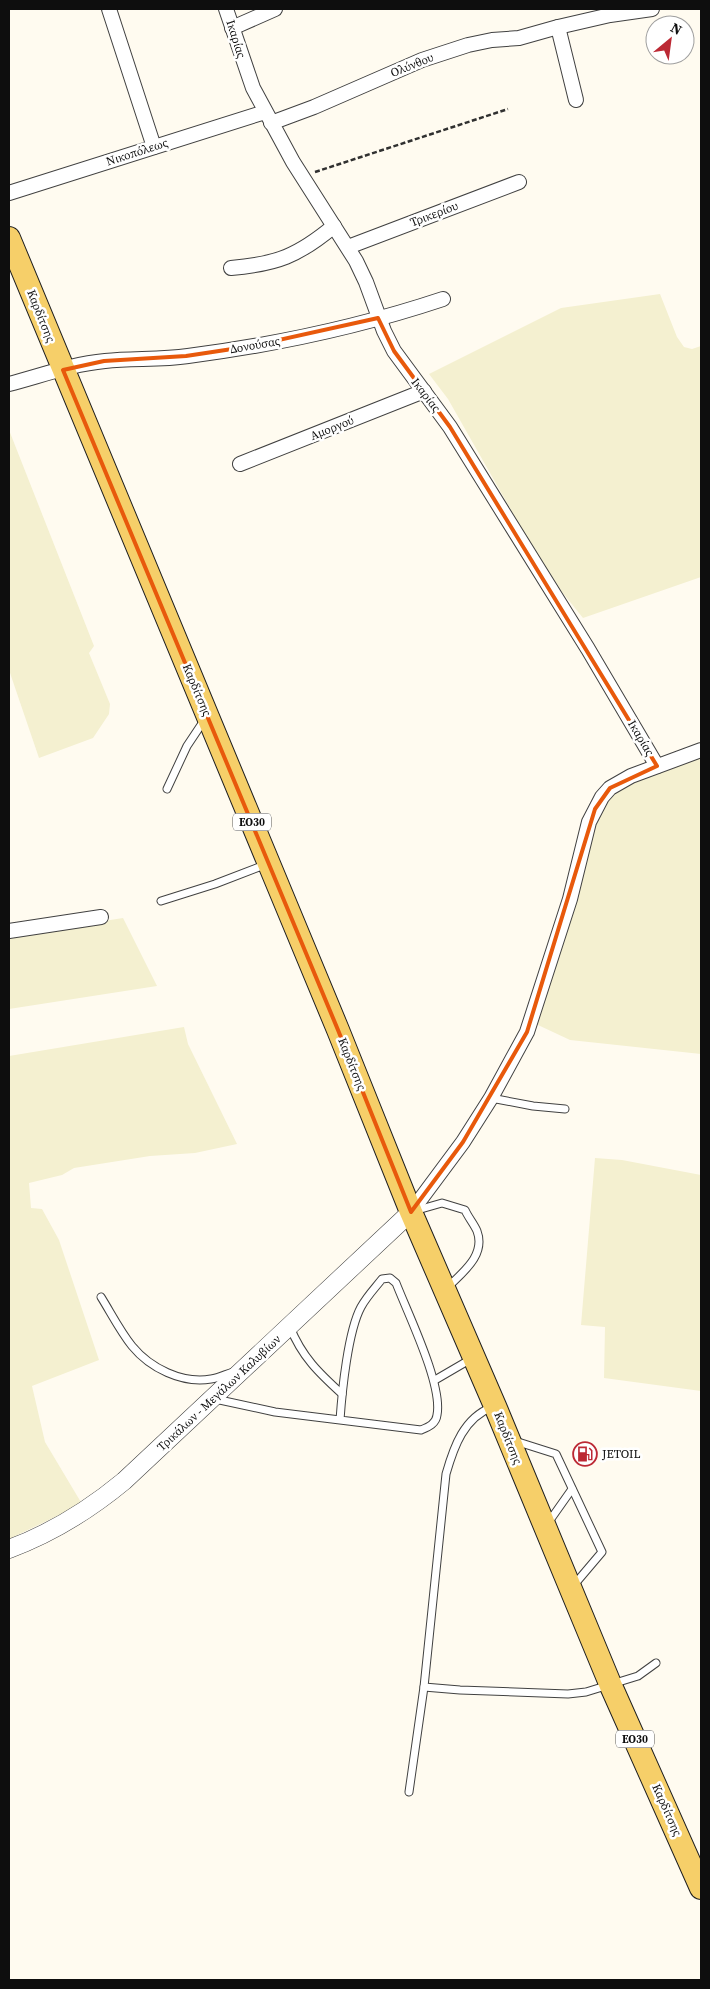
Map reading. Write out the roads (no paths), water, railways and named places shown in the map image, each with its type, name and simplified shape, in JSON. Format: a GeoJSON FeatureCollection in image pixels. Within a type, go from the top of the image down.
{"type":"FeatureCollection","features":[{"type":"Feature","properties":{"kind":"main road","name":"Καρδίτσης"},"geometry":{"type":"LineString","coordinates":[[9,238],[342,1038],[444,1291],[509,1439],[611,1686],[701,1888]]}},
{"type":"Feature","properties":{"kind":"street"},"geometry":{"type":"LineString","coordinates":[[109,9],[154,147]]}},
{"type":"Feature","properties":{"kind":"street","name":"Ικαρίας"},"geometry":{"type":"LineString","coordinates":[[226,9],[249,79],[302,177],[348,247],[366,282],[378,318],[394,351],[440,412],[657,766]]}},
{"type":"Feature","properties":{"kind":"street"},"geometry":{"type":"LineString","coordinates":[[232,28],[275,9]]}},
{"type":"Feature","properties":{"kind":"street","name":"Ολύνθου"},"geometry":{"type":"LineString","coordinates":[[268,117],[314,107],[431,57],[468,45],[492,40],[519,38],[558,26],[610,15],[652,9]]}},
{"type":"Feature","properties":{"kind":"street"},"geometry":{"type":"LineString","coordinates":[[558,26],[576,100]]}},
{"type":"Feature","properties":{"kind":"street","name":"Νικοπόλεως"},"geometry":{"type":"LineString","coordinates":[[9,193],[154,147],[268,117]]}},
{"type":"Feature","properties":{"kind":"street","name":"Τρικερίου"},"geometry":{"type":"LineString","coordinates":[[348,247],[519,182]]}},
{"type":"Feature","properties":{"kind":"street"},"geometry":{"type":"LineString","coordinates":[[231,268],[267,264],[293,255],[307,247],[334,226]]}},
{"type":"Feature","properties":{"kind":"street","name":"Δονούσας"},"geometry":{"type":"LineString","coordinates":[[9,384],[104,361],[186,356],[252,346],[378,318],[443,299]]}},
{"type":"Feature","properties":{"kind":"street","name":"Αμοργού"},"geometry":{"type":"LineString","coordinates":[[240,464],[424,391]]}},
{"type":"Feature","properties":{"kind":"street"},"geometry":{"type":"LineString","coordinates":[[411,1212],[463,1142],[491,1098],[527,1032],[538,1003],[570,899],[589,822],[602,797],[610,788],[631,776],[701,750]]}},
{"type":"Feature","properties":{"kind":"street"},"geometry":{"type":"LineString","coordinates":[[9,931],[100,917]]}},
{"type":"Feature","properties":{"kind":"street","name":"Τρικάλων - Μεγάλων Καλυβίων"},"geometry":{"type":"LineString","coordinates":[[9,1549],[59,1526],[91,1507],[136,1471],[411,1212]]}},
{"type":"Feature","properties":{"kind":"lane"},"geometry":{"type":"LineString","coordinates":[[167,789],[187,746],[208,715]]}},
{"type":"Feature","properties":{"kind":"lane"},"geometry":{"type":"LineString","coordinates":[[161,901],[215,884],[269,863]]}},
{"type":"Feature","properties":{"kind":"lane"},"geometry":{"type":"LineString","coordinates":[[491,1098],[533,1106],[565,1109]]}},
{"type":"Feature","properties":{"kind":"lane"},"geometry":{"type":"LineString","coordinates":[[411,1212],[442,1203],[465,1210],[477,1232],[478,1250],[470,1264],[444,1291]]}},
{"type":"Feature","properties":{"kind":"lane"},"geometry":{"type":"LineString","coordinates":[[214,1399],[275,1412],[421,1430],[432,1425],[437,1416],[434,1380],[396,1283],[390,1278],[382,1279],[361,1307],[342,1394],[340,1420]]}},
{"type":"Feature","properties":{"kind":"lane"},"geometry":{"type":"LineString","coordinates":[[101,1297],[132,1346],[150,1363],[175,1376],[189,1379],[211,1379],[248,1366]]}},
{"type":"Feature","properties":{"kind":"lane"},"geometry":{"type":"LineString","coordinates":[[290,1327],[297,1344],[314,1368],[342,1394]]}},
{"type":"Feature","properties":{"kind":"lane"},"geometry":{"type":"LineString","coordinates":[[434,1380],[474,1357]]}},
{"type":"Feature","properties":{"kind":"lane"},"geometry":{"type":"LineString","coordinates":[[409,1792],[424,1686],[446,1474],[455,1445],[469,1423],[479,1413],[495,1406]]}},
{"type":"Feature","properties":{"kind":"lane"},"geometry":{"type":"LineString","coordinates":[[509,1439],[556,1454],[602,1552],[571,1589]]}},
{"type":"Feature","properties":{"kind":"lane"},"geometry":{"type":"LineString","coordinates":[[545,1528],[572,1489]]}},
{"type":"Feature","properties":{"kind":"lane"},"geometry":{"type":"LineString","coordinates":[[424,1686],[460,1690],[568,1694],[611,1686],[638,1676],[656,1663]]}},
{"type":"Feature","properties":{"kind":"place","name":"JETOIL"},"geometry":{"type":"Point","coordinates":[585,1454]}}]}
